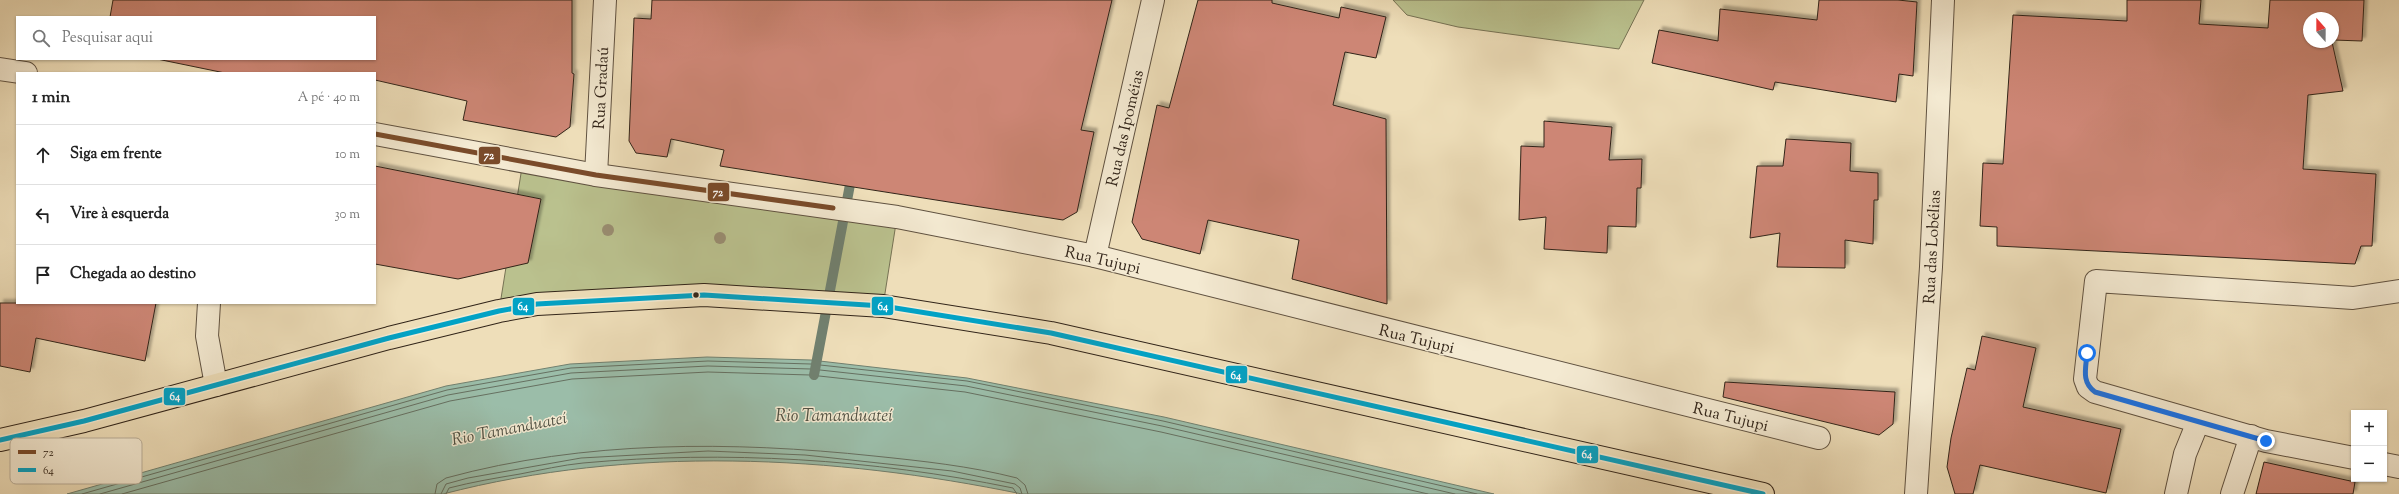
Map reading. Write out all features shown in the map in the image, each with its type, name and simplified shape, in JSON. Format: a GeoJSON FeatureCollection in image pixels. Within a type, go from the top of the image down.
{"type":"FeatureCollection","features":[{"type":"Feature","properties":{"kind":"highway"},"geometry":{"type":"LineString","coordinates":[[0,440],[84,421],[390,338],[537,304],[704,295],[883,306],[1051,332],[1763,494]]}},
{"type":"Feature","properties":{"kind":"street","name":"Rua Gradaú"},"geometry":{"type":"LineString","coordinates":[[596,175],[605,0]]}},
{"type":"Feature","properties":{"kind":"street","name":"Rua das Ipoméias"},"geometry":{"type":"LineString","coordinates":[[1094,256],[1153,0]]}},
{"type":"Feature","properties":{"kind":"street","name":"Rua das Lobélias"},"geometry":{"type":"LineString","coordinates":[[1916,494],[1931,267],[1943,0]]}},
{"type":"Feature","properties":{"kind":"street"},"geometry":{"type":"LineString","coordinates":[[0,69],[20,72]]}},
{"type":"Feature","properties":{"kind":"street","name":"Rua Tujupi"},"geometry":{"type":"LineString","coordinates":[[376,134],[596,175],[897,217],[1094,256],[1819,438]]}},
{"type":"Feature","properties":{"kind":"street"},"geometry":{"type":"LineString","coordinates":[[2351,457],[2251,436],[2095,392],[2088,387],[2085,379],[2086,359],[2096,281],[2353,298],[2399,291]]}},
{"type":"Feature","properties":{"kind":"street"},"geometry":{"type":"LineString","coordinates":[[209,304],[207,336],[216,384]]}},
{"type":"Feature","properties":{"kind":"street"},"geometry":{"type":"LineString","coordinates":[[2176,494],[2185,454],[2198,422]]}},
{"type":"Feature","properties":{"kind":"street"},"geometry":{"type":"LineString","coordinates":[[2232,494],[2251,436]]}},
{"type":"Feature","properties":{"kind":"street"},"geometry":{"type":"LineString","coordinates":[[2387,465],[2399,467]]}},
{"type":"Feature","properties":{"kind":"shaded area"},"geometry":{"type":"Polygon","coordinates":[[[1393,0],[1644,0],[1619,49],[1458,27],[1407,15],[1393,0]]]}},
{"type":"Feature","properties":{"kind":"shaded area"},"geometry":{"type":"Polygon","coordinates":[[[523,161],[897,217],[883,306],[704,295],[499,311],[523,161]]]}},
{"type":"Feature","properties":{"kind":"water","name":"Rio Tamanduateí"},"geometry":{"type":"Polygon","coordinates":[[[707,357],[811,360],[967,378],[1164,417],[1494,494],[1022,494],[950,481],[878,471],[805,464],[732,461],[659,462],[586,468],[514,478],[443,494],[67,494],[102,484],[142,484],[142,473],[446,386],[570,364],[707,357]]]}},
{"type":"Feature","properties":{"kind":"building"},"geometry":{"type":"Polygon","coordinates":[[[113,0],[572,0],[572,73],[574,74],[570,127],[556,137],[463,120],[467,101],[376,80],[376,72],[220,72],[162,60],[376,60],[376,16],[110,16],[113,0]]]}},
{"type":"Feature","properties":{"kind":"building"},"geometry":{"type":"Polygon","coordinates":[[[652,0],[1112,0],[1081,130],[1094,132],[1077,212],[1063,220],[720,166],[724,150],[671,139],[667,157],[636,153],[629,141],[634,18],[651,19],[652,0]]]}},
{"type":"Feature","properties":{"kind":"building"},"geometry":{"type":"Polygon","coordinates":[[[1198,0],[1272,0],[1272,3],[1339,18],[1341,7],[1386,17],[1376,58],[1345,52],[1333,105],[1386,119],[1387,304],[1292,279],[1299,240],[1208,220],[1200,254],[1142,239],[1132,222],[1157,105],[1169,108],[1198,0]]]}},
{"type":"Feature","properties":{"kind":"building"},"geometry":{"type":"Polygon","coordinates":[[[1819,0],[1898,0],[1917,2],[1913,76],[1899,74],[1896,102],[1775,82],[1773,90],[1652,63],[1659,30],[1718,41],[1720,9],[1817,20],[1819,0]]]}},
{"type":"Feature","properties":{"kind":"building"},"geometry":{"type":"Polygon","coordinates":[[[2127,0],[2201,0],[2199,24],[2268,28],[2270,0],[2364,0],[2362,41],[2339,40],[2339,12],[2303,12],[2303,48],[2333,48],[2343,91],[2308,95],[2303,169],[2376,174],[2372,246],[2361,246],[2355,264],[1997,246],[1997,227],[1980,226],[1983,163],[2003,164],[2013,15],[2127,21],[2127,0]]]}},
{"type":"Feature","properties":{"kind":"building"},"geometry":{"type":"Polygon","coordinates":[[[1544,121],[1612,127],[1609,160],[1642,159],[1641,188],[1637,188],[1636,227],[1608,226],[1607,253],[1544,249],[1546,217],[1519,220],[1521,146],[1544,147],[1544,121]]]}},
{"type":"Feature","properties":{"kind":"building"},"geometry":{"type":"Polygon","coordinates":[[[1786,139],[1851,143],[1850,171],[1878,173],[1878,200],[1874,200],[1873,244],[1845,240],[1845,268],[1777,267],[1780,233],[1750,238],[1757,166],[1783,166],[1786,139]]]}},
{"type":"Feature","properties":{"kind":"building"},"geometry":{"type":"Polygon","coordinates":[[[376,166],[541,199],[528,263],[458,279],[376,264],[376,166]]]}},
{"type":"Feature","properties":{"kind":"building"},"geometry":{"type":"Polygon","coordinates":[[[0,303],[156,304],[145,361],[36,338],[30,372],[0,366],[0,303]]]}},
{"type":"Feature","properties":{"kind":"building"},"geometry":{"type":"Polygon","coordinates":[[[1982,336],[2036,348],[2023,407],[2121,429],[2106,493],[1980,465],[1973,494],[1955,494],[1947,467],[1951,438],[1967,368],[1975,370],[1982,336]]]}},
{"type":"Feature","properties":{"kind":"building"},"geometry":{"type":"Polygon","coordinates":[[[1725,382],[1895,392],[1893,424],[1879,435],[1723,397],[1725,382]]]}},
{"type":"Feature","properties":{"kind":"building"},"geometry":{"type":"Polygon","coordinates":[[[2264,462],[2355,482],[2353,494],[2256,494],[2264,462]]]}},
{"type":"Feature","properties":{"kind":"waterway"},"geometry":{"type":"LineString","coordinates":[[814,375],[852,174]]}},
{"type":"Feature","properties":{"kind":"transit line","name":"72"},"geometry":{"type":"LineString","coordinates":[[376,134],[596,175],[833,208]]}},
{"type":"Feature","properties":{"kind":"transit line","name":"64"},"geometry":{"type":"LineString","coordinates":[[0,440],[84,421],[389,338],[499,311],[537,304],[704,295],[883,306],[1051,333],[1763,494]]}},
{"type":"Feature","properties":{"kind":"route"},"geometry":{"type":"LineString","coordinates":[[2087,353],[2085,379],[2088,387],[2095,392],[2266,441]]}}]}
